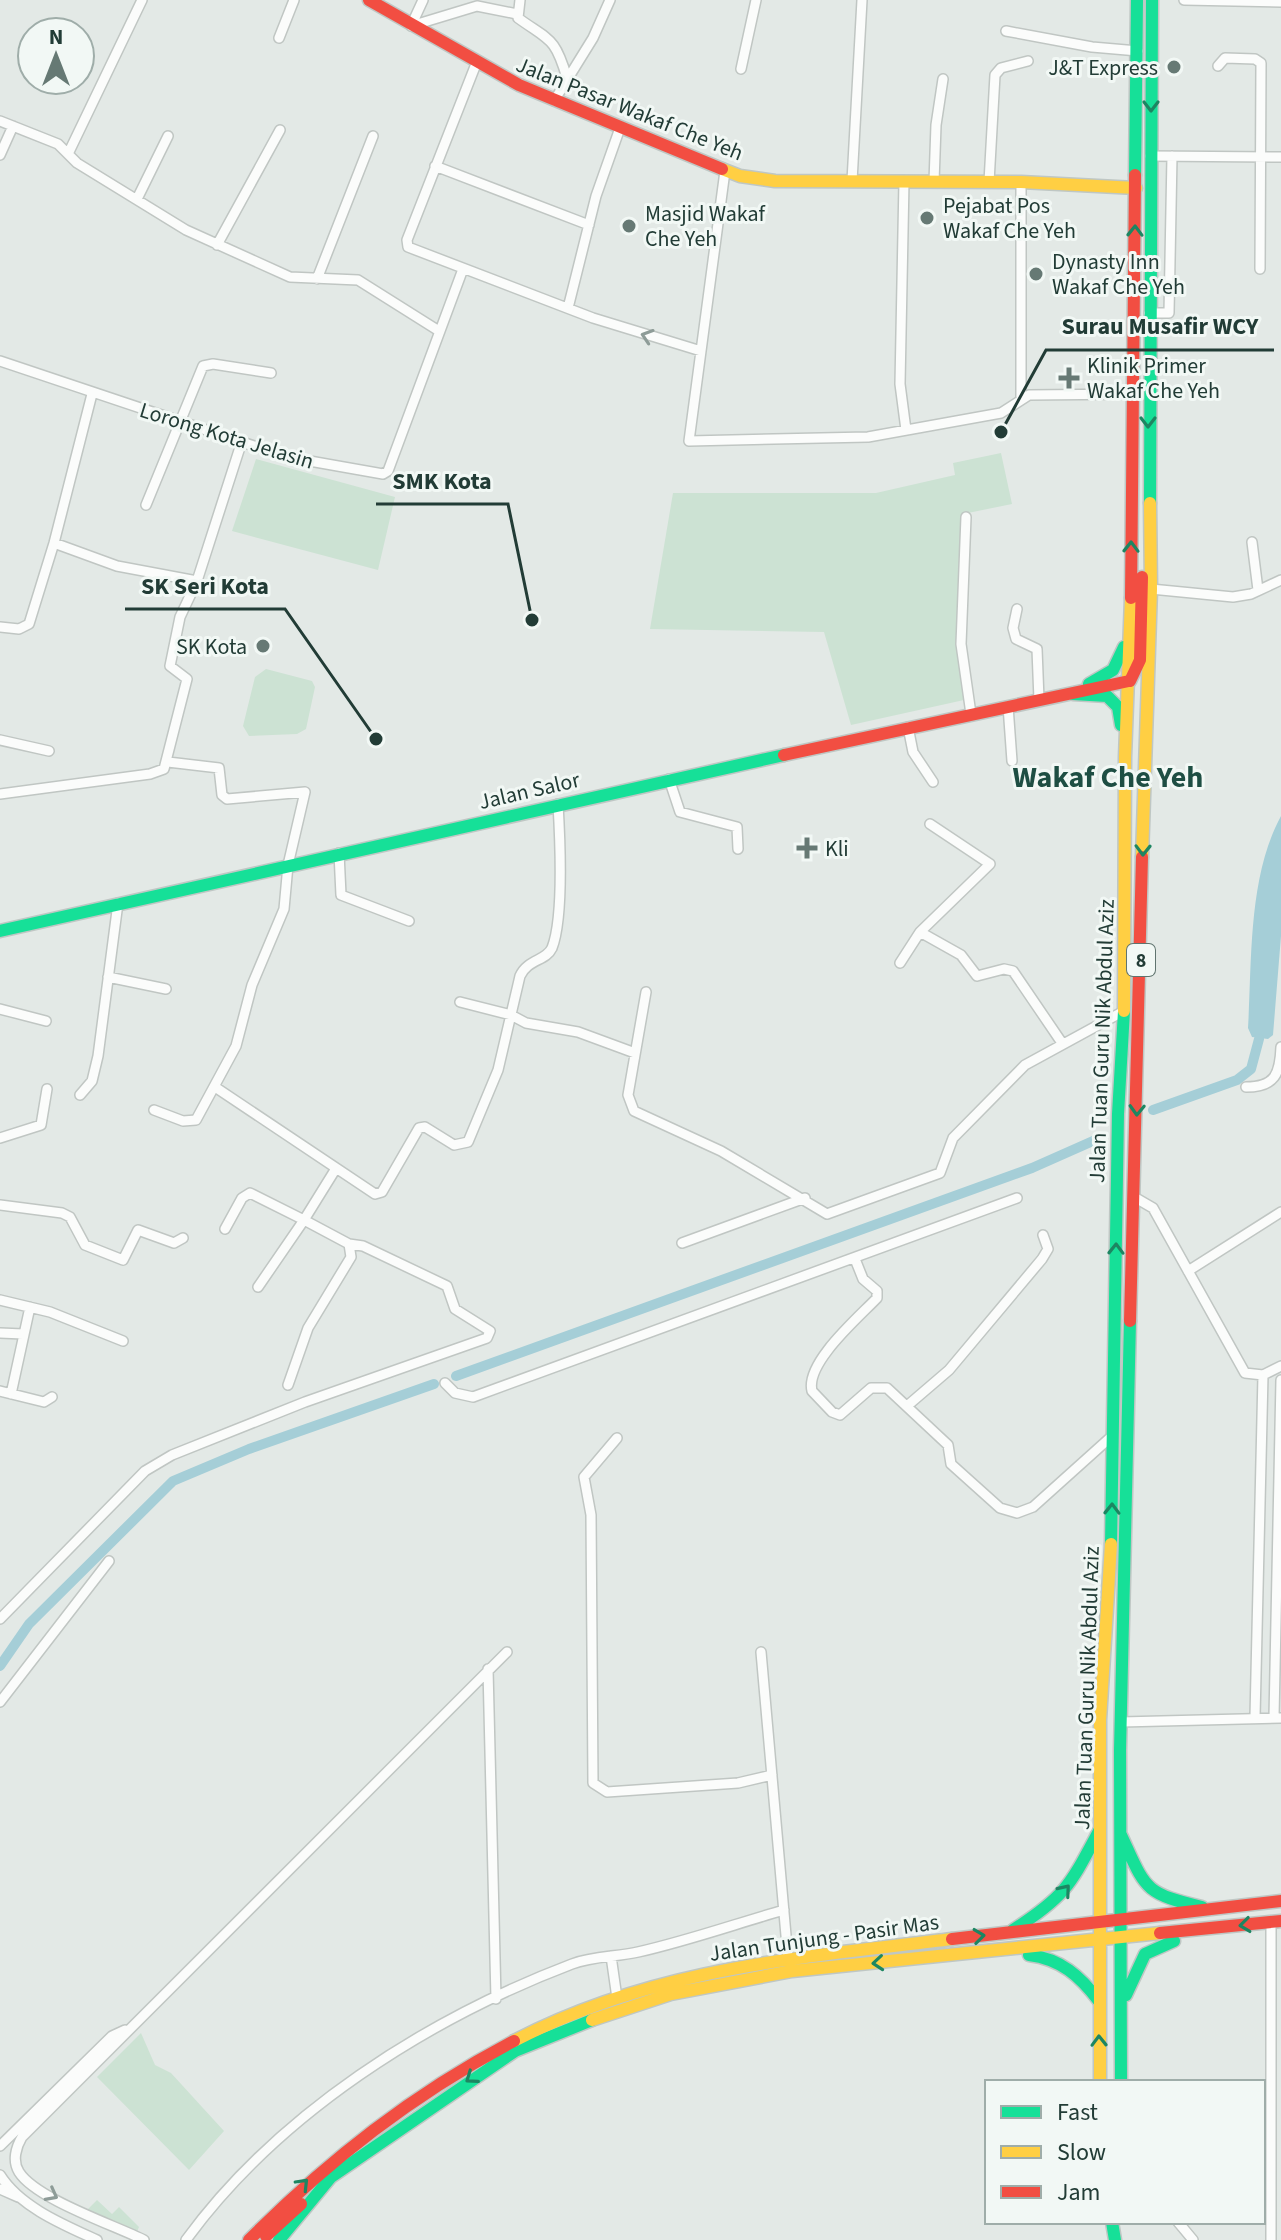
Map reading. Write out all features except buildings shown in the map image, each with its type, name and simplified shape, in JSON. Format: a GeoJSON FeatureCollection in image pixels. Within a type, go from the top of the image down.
{"type":"FeatureCollection","features":[{"type":"Feature","properties":{"kind":"main road","name":"Jalan Pasar Wakaf Che Yeh"},"geometry":{"type":"LineString","coordinates":[[369,0],[476,64],[554,101],[725,171],[775,181],[1021,182],[1136,188]]}},
{"type":"Feature","properties":{"kind":"main road","name":"Jalan Tuan Guru Nik Abdul Aziz"},"geometry":{"type":"LineString","coordinates":[[1100,2080],[1100,1720],[1110,1596],[1118,1114],[1124,1011],[1137,0]]}},
{"type":"Feature","properties":{"kind":"main road","name":"Jalan Tuan Guru Nik Abdul Aziz"},"geometry":{"type":"LineString","coordinates":[[1121,2080],[1121,1722],[1151,589],[1148,499],[1152,0]]}},
{"type":"Feature","properties":{"kind":"main road"},"geometry":{"type":"LineString","coordinates":[[1143,808],[1140,697],[1129,681],[1140,660],[1148,499]]}},
{"type":"Feature","properties":{"kind":"main road"},"geometry":{"type":"LineString","coordinates":[[1089,684],[1108,675],[1121,664],[1131,593]]}},
{"type":"Feature","properties":{"kind":"main road","name":"Jalan Salor"},"geometry":{"type":"LineString","coordinates":[[1042,699],[1116,678],[1129,681]]}},
{"type":"Feature","properties":{"kind":"main road","name":"Jalan Salor"},"geometry":{"type":"LineString","coordinates":[[0,931],[669,779],[1129,681]]}},
{"type":"Feature","properties":{"kind":"main road"},"geometry":{"type":"LineString","coordinates":[[1073,694],[1098,694],[1113,701],[1120,715],[1125,757]]}},
{"type":"Feature","properties":{"kind":"main road","name":"Jalan Salor"},"geometry":{"type":"LineString","coordinates":[[0,939],[23,927]]}},
{"type":"Feature","properties":{"kind":"main road"},"geometry":{"type":"LineString","coordinates":[[1009,1932],[1052,1905],[1068,1888],[1100,1830]]}},
{"type":"Feature","properties":{"kind":"main road"},"geometry":{"type":"LineString","coordinates":[[1119,1831],[1143,1883],[1160,1897],[1210,1910]]}},
{"type":"Feature","properties":{"kind":"main road","name":"Jalan Tunjung - Pasir Mas"},"geometry":{"type":"LineString","coordinates":[[249,2240],[314,2173],[418,2094],[544,2025],[617,1998],[730,1967],[788,1958],[1281,1901]]}},
{"type":"Feature","properties":{"kind":"main road"},"geometry":{"type":"LineString","coordinates":[[1121,2003],[1138,1961],[1151,1948],[1208,1930],[1276,1921]]}},
{"type":"Feature","properties":{"kind":"main road","name":"Jalan Tunjung - Pasir Mas"},"geometry":{"type":"LineString","coordinates":[[279,2240],[331,2177],[485,2068],[549,2036],[603,2015],[733,1980],[836,1966],[1208,1930]]}},
{"type":"Feature","properties":{"kind":"main road"},"geometry":{"type":"LineString","coordinates":[[1012,1951],[1065,1964],[1078,1974],[1099,2001]]}},
{"type":"Feature","properties":{"kind":"main road"},"geometry":{"type":"LineString","coordinates":[[262,2240],[331,2177]]}},
{"type":"Feature","properties":{"kind":"street"},"geometry":{"type":"LineString","coordinates":[[68,154],[142,0]]}},
{"type":"Feature","properties":{"kind":"street"},"geometry":{"type":"LineString","coordinates":[[279,38],[294,0]]}},
{"type":"Feature","properties":{"kind":"street"},"geometry":{"type":"LineString","coordinates":[[411,26],[423,0]]}},
{"type":"Feature","properties":{"kind":"street"},"geometry":{"type":"LineString","coordinates":[[517,14],[520,0]]}},
{"type":"Feature","properties":{"kind":"street"},"geometry":{"type":"LineString","coordinates":[[554,101],[593,38],[610,0]]}},
{"type":"Feature","properties":{"kind":"street"},"geometry":{"type":"LineString","coordinates":[[741,69],[756,0]]}},
{"type":"Feature","properties":{"kind":"street"},"geometry":{"type":"LineString","coordinates":[[852,181],[862,0]]}},
{"type":"Feature","properties":{"kind":"street"},"geometry":{"type":"LineString","coordinates":[[1184,0],[1281,2]]}},
{"type":"Feature","properties":{"kind":"street"},"geometry":{"type":"LineString","coordinates":[[411,26],[477,6],[517,14],[555,44],[567,78]]}},
{"type":"Feature","properties":{"kind":"street"},"geometry":{"type":"LineString","coordinates":[[1006,31],[1092,47],[1138,51]]}},
{"type":"Feature","properties":{"kind":"street"},"geometry":{"type":"LineString","coordinates":[[1218,66],[1225,58],[1255,59],[1261,63],[1260,269]]}},
{"type":"Feature","properties":{"kind":"street"},"geometry":{"type":"LineString","coordinates":[[989,182],[995,75],[1001,68],[1028,61]]}},
{"type":"Feature","properties":{"kind":"street"},"geometry":{"type":"LineString","coordinates":[[476,64],[407,245],[593,318],[701,351]]}},
{"type":"Feature","properties":{"kind":"street"},"geometry":{"type":"LineString","coordinates":[[934,182],[936,125],[943,79]]}},
{"type":"Feature","properties":{"kind":"street"},"geometry":{"type":"LineString","coordinates":[[0,121],[48,139],[168,221],[217,245],[277,272],[317,279],[343,277],[369,284],[439,331]]}},
{"type":"Feature","properties":{"kind":"street"},"geometry":{"type":"LineString","coordinates":[[0,155],[13,126]]}},
{"type":"Feature","properties":{"kind":"street"},"geometry":{"type":"LineString","coordinates":[[568,308],[589,225],[620,128]]}},
{"type":"Feature","properties":{"kind":"street"},"geometry":{"type":"LineString","coordinates":[[217,245],[280,130]]}},
{"type":"Feature","properties":{"kind":"street"},"geometry":{"type":"LineString","coordinates":[[137,199],[168,136]]}},
{"type":"Feature","properties":{"kind":"street"},"geometry":{"type":"LineString","coordinates":[[317,279],[373,136]]}},
{"type":"Feature","properties":{"kind":"street"},"geometry":{"type":"LineString","coordinates":[[1150,156],[1281,157]]}},
{"type":"Feature","properties":{"kind":"street"},"geometry":{"type":"LineString","coordinates":[[1149,313],[1169,313],[1172,156]]}},
{"type":"Feature","properties":{"kind":"street"},"geometry":{"type":"LineString","coordinates":[[435,166],[589,225]]}},
{"type":"Feature","properties":{"kind":"street"},"geometry":{"type":"LineString","coordinates":[[725,171],[689,441],[868,437],[1001,413],[1021,397],[1133,394]]}},
{"type":"Feature","properties":{"kind":"street"},"geometry":{"type":"LineString","coordinates":[[904,181],[900,384],[906,430]]}},
{"type":"Feature","properties":{"kind":"street"},"geometry":{"type":"LineString","coordinates":[[1021,182],[1021,397]]}},
{"type":"Feature","properties":{"kind":"street"},"geometry":{"type":"LineString","coordinates":[[1149,266],[1170,267]]}},
{"type":"Feature","properties":{"kind":"street","name":"Lorong Kota Jelasin"},"geometry":{"type":"LineString","coordinates":[[0,361],[287,457],[369,473],[388,471],[463,269]]}},
{"type":"Feature","properties":{"kind":"street"},"geometry":{"type":"LineString","coordinates":[[146,505],[203,366],[213,364],[271,373]]}},
{"type":"Feature","properties":{"kind":"street"},"geometry":{"type":"LineString","coordinates":[[0,627],[19,629],[29,624],[54,543],[92,394]]}},
{"type":"Feature","properties":{"kind":"street"},"geometry":{"type":"LineString","coordinates":[[0,794],[157,773],[168,762],[172,727],[187,679],[171,669],[170,663],[180,617],[197,581],[242,441]]}},
{"type":"Feature","properties":{"kind":"street"},"geometry":{"type":"LineString","coordinates":[[966,517],[961,644],[971,714]]}},
{"type":"Feature","properties":{"kind":"street"},"geometry":{"type":"LineString","coordinates":[[1252,542],[1258,590]]}},
{"type":"Feature","properties":{"kind":"street"},"geometry":{"type":"LineString","coordinates":[[54,543],[117,566],[197,581]]}},
{"type":"Feature","properties":{"kind":"street"},"geometry":{"type":"LineString","coordinates":[[1151,589],[1233,597],[1281,580]]}},
{"type":"Feature","properties":{"kind":"street"},"geometry":{"type":"LineString","coordinates":[[1017,609],[1013,628],[1016,639],[1037,649],[1042,699]]}},
{"type":"Feature","properties":{"kind":"street"},"geometry":{"type":"LineString","coordinates":[[1008,706],[1012,761]]}},
{"type":"Feature","properties":{"kind":"street"},"geometry":{"type":"LineString","coordinates":[[908,727],[913,752],[933,782]]}},
{"type":"Feature","properties":{"kind":"street"},"geometry":{"type":"LineString","coordinates":[[0,740],[49,751]]}},
{"type":"Feature","properties":{"kind":"street"},"geometry":{"type":"LineString","coordinates":[[154,1110],[183,1121],[196,1120],[236,1046],[252,985],[284,909],[288,865],[305,792],[227,799],[222,795],[219,768],[168,762]]}},
{"type":"Feature","properties":{"kind":"street"},"geometry":{"type":"LineString","coordinates":[[669,779],[680,812],[737,827],[738,849]]}},
{"type":"Feature","properties":{"kind":"street"},"geometry":{"type":"LineString","coordinates":[[215,1087],[268,1119],[335,1170],[379,1194],[419,1128],[425,1127],[454,1145],[468,1142],[494,1081],[524,967],[543,958],[552,947],[560,874],[558,804]]}},
{"type":"Feature","properties":{"kind":"street"},"geometry":{"type":"LineString","coordinates":[[900,963],[920,932],[990,864],[930,824]]}},
{"type":"Feature","properties":{"kind":"street"},"geometry":{"type":"LineString","coordinates":[[339,853],[341,895],[409,921]]}},
{"type":"Feature","properties":{"kind":"street"},"geometry":{"type":"LineString","coordinates":[[80,1095],[92,1081],[118,903]]}},
{"type":"Feature","properties":{"kind":"street"},"geometry":{"type":"LineString","coordinates":[[920,932],[961,955],[977,976],[1004,969],[1013,971],[1062,1043]]}},
{"type":"Feature","properties":{"kind":"street"},"geometry":{"type":"LineString","coordinates":[[108,977],[166,989]]}},
{"type":"Feature","properties":{"kind":"street"},"geometry":{"type":"LineString","coordinates":[[646,992],[628,1095],[634,1111],[721,1151],[805,1198],[827,1214],[940,1173],[953,1138],[1025,1065],[1124,1011]]}},
{"type":"Feature","properties":{"kind":"street"},"geometry":{"type":"LineString","coordinates":[[460,1002],[511,1015],[526,1023],[578,1032],[635,1053]]}},
{"type":"Feature","properties":{"kind":"street"},"geometry":{"type":"LineString","coordinates":[[0,1009],[46,1021]]}},
{"type":"Feature","properties":{"kind":"street"},"geometry":{"type":"LineString","coordinates":[[1246,1087],[1258,1087],[1276,1079],[1280,1072],[1281,1047]]}},
{"type":"Feature","properties":{"kind":"street"},"geometry":{"type":"LineString","coordinates":[[0,1138],[41,1125],[47,1089]]}},
{"type":"Feature","properties":{"kind":"street"},"geometry":{"type":"LineString","coordinates":[[258,1287],[335,1170]]}},
{"type":"Feature","properties":{"kind":"street"},"geometry":{"type":"LineString","coordinates":[[0,1619],[145,1471],[172,1455],[305,1402],[487,1338],[490,1331],[455,1309],[447,1286],[363,1246],[349,1244],[250,1193],[242,1198],[225,1229]]}},
{"type":"Feature","properties":{"kind":"street"},"geometry":{"type":"LineString","coordinates":[[1134,1197],[1153,1208],[1245,1373],[1263,1375],[1281,1366]]}},
{"type":"Feature","properties":{"kind":"street"},"geometry":{"type":"LineString","coordinates":[[682,1243],[805,1198]]}},
{"type":"Feature","properties":{"kind":"street"},"geometry":{"type":"LineString","coordinates":[[445,1383],[465,1399],[473,1397],[1017,1198]]}},
{"type":"Feature","properties":{"kind":"street"},"geometry":{"type":"LineString","coordinates":[[0,1205],[62,1213],[70,1217],[85,1245],[123,1260],[138,1230],[174,1243],[183,1238]]}},
{"type":"Feature","properties":{"kind":"street"},"geometry":{"type":"LineString","coordinates":[[1188,1271],[1281,1212]]}},
{"type":"Feature","properties":{"kind":"street"},"geometry":{"type":"LineString","coordinates":[[907,1406],[949,1370],[1042,1259],[1048,1249],[1043,1235]]}},
{"type":"Feature","properties":{"kind":"street"},"geometry":{"type":"LineString","coordinates":[[288,1385],[308,1328],[351,1257],[349,1244]]}},
{"type":"Feature","properties":{"kind":"street"},"geometry":{"type":"LineString","coordinates":[[855,1259],[858,1273],[877,1291],[877,1298],[815,1368],[810,1384],[812,1391],[832,1412],[840,1415],[877,1386],[887,1388],[948,1445],[948,1457],[956,1470],[1000,1508],[1017,1513],[1033,1507],[1113,1435]]}},
{"type":"Feature","properties":{"kind":"street"},"geometry":{"type":"LineString","coordinates":[[0,1300],[30,1307],[123,1341]]}},
{"type":"Feature","properties":{"kind":"street"},"geometry":{"type":"LineString","coordinates":[[30,1307],[5,1392],[44,1402],[52,1397]]}},
{"type":"Feature","properties":{"kind":"street"},"geometry":{"type":"LineString","coordinates":[[0,1333],[23,1334]]}},
{"type":"Feature","properties":{"kind":"street"},"geometry":{"type":"LineString","coordinates":[[1255,1717],[1263,1375]]}},
{"type":"Feature","properties":{"kind":"street"},"geometry":{"type":"LineString","coordinates":[[1121,1722],[1278,1718],[1281,1380]]}},
{"type":"Feature","properties":{"kind":"street"},"geometry":{"type":"LineString","coordinates":[[617,1438],[584,1477],[583,1486],[591,1515],[593,1783],[607,1792],[738,1783],[772,1775]]}},
{"type":"Feature","properties":{"kind":"street"},"geometry":{"type":"LineString","coordinates":[[0,1702],[109,1561]]}},
{"type":"Feature","properties":{"kind":"street"},"geometry":{"type":"LineString","coordinates":[[144,2240],[37,2188],[25,2178],[16,2163],[17,2145],[120,2040],[125,2030],[507,1652]]}},
{"type":"Feature","properties":{"kind":"street"},"geometry":{"type":"LineString","coordinates":[[761,1652],[788,1958]]}},
{"type":"Feature","properties":{"kind":"street"},"geometry":{"type":"LineString","coordinates":[[488,1669],[496,1999]]}},
{"type":"Feature","properties":{"kind":"street"},"geometry":{"type":"LineString","coordinates":[[186,2240],[244,2171],[350,2083],[406,2044],[570,1965],[639,1952],[784,1910]]}},
{"type":"Feature","properties":{"kind":"street"},"geometry":{"type":"LineString","coordinates":[[1271,2240],[1276,1921]]}},
{"type":"Feature","properties":{"kind":"street"},"geometry":{"type":"LineString","coordinates":[[611,1956],[617,1998]]}},
{"type":"Feature","properties":{"kind":"street"},"geometry":{"type":"LineString","coordinates":[[0,2154],[2,2144],[112,2036],[125,2030]]}},
{"type":"Feature","properties":{"kind":"street"},"geometry":{"type":"LineString","coordinates":[[1273,2101],[1281,2113]]}},
{"type":"Feature","properties":{"kind":"street"},"geometry":{"type":"LineString","coordinates":[[0,2175],[25,2199],[65,2225],[97,2240]]}},
{"type":"Feature","properties":{"kind":"street"},"geometry":{"type":"LineString","coordinates":[[0,2189],[25,2199]]}},
{"type":"Feature","properties":{"kind":"street"},"geometry":{"type":"LineString","coordinates":[[1180,2224],[1193,2240]]}},
{"type":"Feature","properties":{"kind":"green space"},"geometry":{"type":"Polygon","coordinates":[[[1001,453],[1012,504],[963,514],[957,643],[964,700],[851,725],[824,632],[650,629],[673,493],[876,493],[955,475],[953,463],[1001,453]]]}},
{"type":"Feature","properties":{"kind":"green space"},"geometry":{"type":"Polygon","coordinates":[[[256,459],[395,497],[378,570],[232,531],[256,459]]]}},
{"type":"Feature","properties":{"kind":"green space"},"geometry":{"type":"Polygon","coordinates":[[[266,669],[312,681],[315,687],[306,729],[297,734],[249,736],[243,726],[255,677],[266,669]]]}},
{"type":"Feature","properties":{"kind":"green space"},"geometry":{"type":"Polygon","coordinates":[[[141,2033],[155,2065],[171,2073],[224,2131],[189,2170],[97,2077],[141,2033]]]}},
{"type":"Feature","properties":{"kind":"green space"},"geometry":{"type":"Polygon","coordinates":[[[97,2200],[112,2214],[119,2207],[139,2227],[136,2234],[87,2210],[97,2200]]]}},
{"type":"Feature","properties":{"kind":"water"},"geometry":{"type":"Polygon","coordinates":[[[1281,816],[1281,936],[1273,1035],[1268,1039],[1252,1037],[1248,1028],[1251,947],[1262,865],[1281,816]]]}},
{"type":"Feature","properties":{"kind":"waterway"},"geometry":{"type":"LineString","coordinates":[[1153,1110],[1237,1080],[1251,1069],[1259,1039]]}},
{"type":"Feature","properties":{"kind":"waterway"},"geometry":{"type":"LineString","coordinates":[[456,1376],[1032,1168],[1102,1137]]}},
{"type":"Feature","properties":{"kind":"waterway"},"geometry":{"type":"LineString","coordinates":[[0,1666],[29,1624],[173,1481],[249,1449],[434,1384]]}},
{"type":"Feature","properties":{"kind":"traffic: fast"},"geometry":{"type":"LineString","coordinates":[[1135,175],[1137,0]]}},
{"type":"Feature","properties":{"kind":"traffic: fast"},"geometry":{"type":"LineString","coordinates":[[1150,503],[1152,0]]}},
{"type":"Feature","properties":{"kind":"traffic: fast"},"geometry":{"type":"LineString","coordinates":[[1089,684],[1113,670],[1124,647]]}},
{"type":"Feature","properties":{"kind":"traffic: fast"},"geometry":{"type":"LineString","coordinates":[[1073,694],[1107,696],[1118,707],[1121,725]]}},
{"type":"Feature","properties":{"kind":"traffic: fast"},"geometry":{"type":"LineString","coordinates":[[0,931],[784,755]]}},
{"type":"Feature","properties":{"kind":"traffic: fast"},"geometry":{"type":"LineString","coordinates":[[1111,1544],[1118,1114],[1124,1011]]}},
{"type":"Feature","properties":{"kind":"traffic: fast"},"geometry":{"type":"LineString","coordinates":[[1121,2080],[1120,1750],[1130,1321]]}},
{"type":"Feature","properties":{"kind":"traffic: fast"},"geometry":{"type":"LineString","coordinates":[[1013,1930],[1045,1908],[1065,1888],[1099,1831]]}},
{"type":"Feature","properties":{"kind":"traffic: fast"},"geometry":{"type":"LineString","coordinates":[[1121,1835],[1149,1886],[1168,1897],[1202,1907]]}},
{"type":"Feature","properties":{"kind":"traffic: fast"},"geometry":{"type":"LineString","coordinates":[[1126,1995],[1145,1954],[1174,1941]]}},
{"type":"Feature","properties":{"kind":"traffic: fast"},"geometry":{"type":"LineString","coordinates":[[1029,1955],[1051,1960],[1069,1970],[1099,2001]]}},
{"type":"Feature","properties":{"kind":"traffic: fast"},"geometry":{"type":"LineString","coordinates":[[279,2240],[331,2177],[515,2051],[592,2020]]}},
{"type":"Feature","properties":{"kind":"traffic: fast"},"geometry":{"type":"LineString","coordinates":[[1112,2224],[1115,2240]]}},
{"type":"Feature","properties":{"kind":"traffic: slow"},"geometry":{"type":"LineString","coordinates":[[722,169],[740,176],[775,181],[1021,182],[1136,188]]}},
{"type":"Feature","properties":{"kind":"traffic: slow"},"geometry":{"type":"LineString","coordinates":[[1142,857],[1151,589],[1150,503]]}},
{"type":"Feature","properties":{"kind":"traffic: slow"},"geometry":{"type":"LineString","coordinates":[[1124,1011],[1125,757],[1131,598]]}},
{"type":"Feature","properties":{"kind":"traffic: slow"},"geometry":{"type":"LineString","coordinates":[[1100,2080],[1100,1720],[1111,1544]]}},
{"type":"Feature","properties":{"kind":"traffic: slow"},"geometry":{"type":"LineString","coordinates":[[592,2020],[671,1994],[792,1971],[1160,1933]]}},
{"type":"Feature","properties":{"kind":"traffic: slow"},"geometry":{"type":"LineString","coordinates":[[514,2041],[567,2016],[674,1982],[783,1960],[952,1939]]}},
{"type":"Feature","properties":{"kind":"traffic: jam"},"geometry":{"type":"LineString","coordinates":[[369,0],[519,85],[722,169]]}},
{"type":"Feature","properties":{"kind":"traffic: jam"},"geometry":{"type":"LineString","coordinates":[[1131,598],[1135,175]]}},
{"type":"Feature","properties":{"kind":"traffic: jam"},"geometry":{"type":"LineString","coordinates":[[1130,681],[1140,660],[1142,577]]}},
{"type":"Feature","properties":{"kind":"traffic: jam"},"geometry":{"type":"LineString","coordinates":[[784,755],[1129,681]]}},
{"type":"Feature","properties":{"kind":"traffic: jam"},"geometry":{"type":"LineString","coordinates":[[1130,1321],[1142,857]]}},
{"type":"Feature","properties":{"kind":"traffic: jam"},"geometry":{"type":"LineString","coordinates":[[952,1939],[1281,1901]]}},
{"type":"Feature","properties":{"kind":"traffic: jam"},"geometry":{"type":"LineString","coordinates":[[1160,1933],[1281,1921]]}},
{"type":"Feature","properties":{"kind":"traffic: jam"},"geometry":{"type":"LineString","coordinates":[[249,2240],[310,2183],[374,2130],[441,2083],[514,2041]]}},
{"type":"Feature","properties":{"kind":"traffic: jam"},"geometry":{"type":"LineString","coordinates":[[266,2236],[301,2204]]}},
{"type":"Feature","properties":{"kind":"place","name":"J&T Express"},"geometry":{"type":"Point","coordinates":[1174,67]}},
{"type":"Feature","properties":{"kind":"place","name":"Pejabat Pos Wakaf Che Yeh"},"geometry":{"type":"Point","coordinates":[927,218]}},
{"type":"Feature","properties":{"kind":"place","name":"Masjid Wakaf Che Yeh"},"geometry":{"type":"Point","coordinates":[629,226]}},
{"type":"Feature","properties":{"kind":"place","name":"Dynasty Inn Wakaf Che Yeh"},"geometry":{"type":"Point","coordinates":[1036,274]}},
{"type":"Feature","properties":{"kind":"place","name":"Klinik Primer Wakaf Che Yeh"},"geometry":{"type":"Point","coordinates":[1069,378]}},
{"type":"Feature","properties":{"kind":"place","name":"Surau Musafir WCY"},"geometry":{"type":"Point","coordinates":[1001,432]}},
{"type":"Feature","properties":{"kind":"place","name":"SMK Kota"},"geometry":{"type":"Point","coordinates":[532,620]}},
{"type":"Feature","properties":{"kind":"place","name":"SK Kota"},"geometry":{"type":"Point","coordinates":[263,646]}},
{"type":"Feature","properties":{"kind":"place","name":"SK Seri Kota"},"geometry":{"type":"Point","coordinates":[376,739]}},
{"type":"Feature","properties":{"kind":"place","name":"Kli"},"geometry":{"type":"Point","coordinates":[807,848]}},
{"type":"Feature","properties":{"kind":"district","name":"Wakaf Che Yeh"},"geometry":{"type":"Point","coordinates":[1108,777]}}]}
